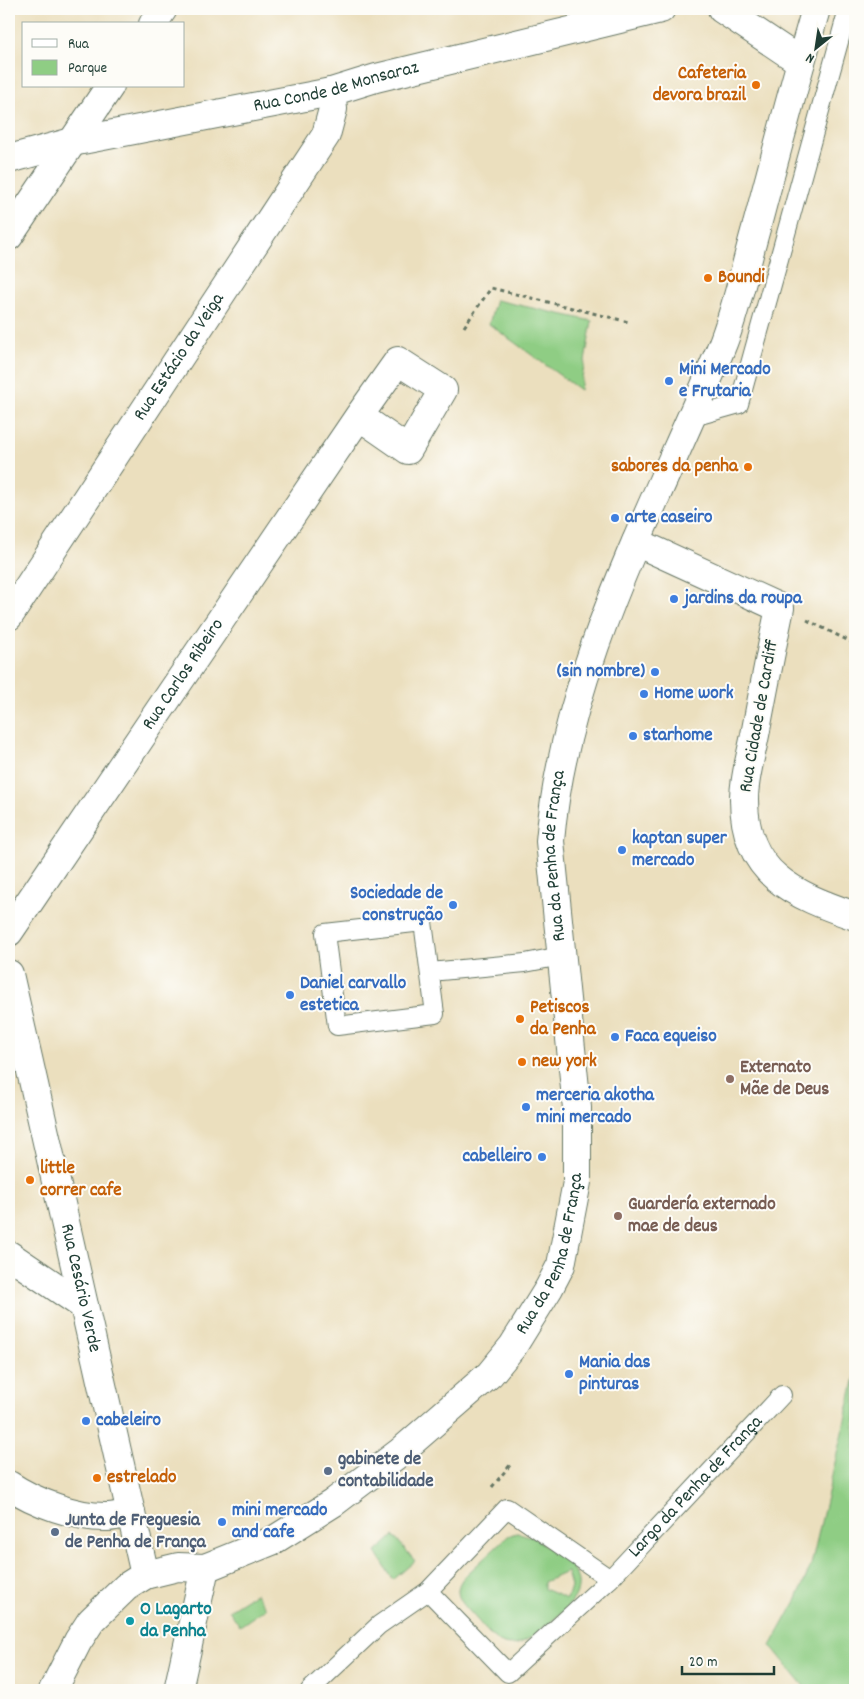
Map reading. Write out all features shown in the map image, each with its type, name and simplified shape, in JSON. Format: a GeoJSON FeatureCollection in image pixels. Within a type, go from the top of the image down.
{"type":"FeatureCollection","features":[{"type":"Feature","properties":{"kind":"street"},"geometry":{"type":"LineString","coordinates":[[154,22],[163,9]]}},
{"type":"Feature","properties":{"kind":"street","name":"Rua Conde de Monsaraz"},"geometry":{"type":"LineString","coordinates":[[9,159],[72,142],[330,92],[376,78],[661,9]]}},
{"type":"Feature","properties":{"kind":"street"},"geometry":{"type":"LineString","coordinates":[[722,9],[801,62]]}},
{"type":"Feature","properties":{"kind":"street","name":"Rua da Penha de França"},"geometry":{"type":"LineString","coordinates":[[145,1575],[178,1567],[205,1568],[274,1540],[334,1504],[399,1453],[490,1374],[514,1346],[561,1265],[577,1182],[578,1108],[550,841],[553,802],[561,761],[593,650],[636,542],[731,321],[816,9]]}},
{"type":"Feature","properties":{"kind":"street"},"geometry":{"type":"LineString","coordinates":[[9,236],[109,88]]}},
{"type":"Feature","properties":{"kind":"street","name":"Rua Estácio da Veiga"},"geometry":{"type":"LineString","coordinates":[[9,616],[326,135],[333,109],[330,92]]}},
{"type":"Feature","properties":{"kind":"street","name":"Rua Carlos Ribeiro"},"geometry":{"type":"LineString","coordinates":[[9,932],[359,416]]}},
{"type":"Feature","properties":{"kind":"street","name":"Rua Cidade de Cardiff"},"geometry":{"type":"LineString","coordinates":[[636,542],[780,608],[744,798],[749,836],[757,854],[783,884],[799,895],[855,916]]}},
{"type":"Feature","properties":{"kind":"street","name":"Rua Cesário Verde"},"geometry":{"type":"LineString","coordinates":[[9,974],[16,1034],[84,1306],[145,1575]]}},
{"type":"Feature","properties":{"kind":"street"},"geometry":{"type":"LineString","coordinates":[[9,1255],[84,1306]]}},
{"type":"Feature","properties":{"kind":"street"},"geometry":{"type":"LineString","coordinates":[[9,1485],[40,1504],[98,1517],[110,1517],[131,1512]]}},
{"type":"Feature","properties":{"kind":"street"},"geometry":{"type":"LineString","coordinates":[[178,1690],[205,1568]]}},
{"type":"Feature","properties":{"kind":"street"},"geometry":{"type":"LineString","coordinates":[[56,1688],[92,1622],[126,1588],[145,1575]]}},
{"type":"Feature","properties":{"kind":"lane"},"geometry":{"type":"LineString","coordinates":[[689,418],[739,404],[848,9]]}},
{"type":"Feature","properties":{"kind":"lane"},"geometry":{"type":"LineString","coordinates":[[423,922],[430,972],[435,1014],[337,1026],[325,933],[423,922]]}},
{"type":"Feature","properties":{"kind":"lane"},"geometry":{"type":"LineString","coordinates":[[430,972],[525,962],[562,956]]}},
{"type":"Feature","properties":{"kind":"lane","name":"Largo da Penha de França"},"geometry":{"type":"LineString","coordinates":[[428,1591],[508,1673],[610,1579],[782,1395]]}},
{"type":"Feature","properties":{"kind":"lane"},"geometry":{"type":"LineString","coordinates":[[310,1690],[379,1625],[428,1591],[506,1508],[610,1579]]}},
{"type":"Feature","properties":{"kind":"path"},"geometry":{"type":"LineString","coordinates":[[464,327],[491,288],[629,322]]}},
{"type":"Feature","properties":{"kind":"path"},"geometry":{"type":"LineString","coordinates":[[806,620],[855,644]]}},
{"type":"Feature","properties":{"kind":"path"},"geometry":{"type":"LineString","coordinates":[[487,1493],[510,1464]]}},
{"type":"Feature","properties":{"kind":"green space"},"geometry":{"type":"Polygon","coordinates":[[[496,300],[592,321],[580,390],[489,324],[496,300]]]}},
{"type":"Feature","properties":{"kind":"green space"},"geometry":{"type":"Polygon","coordinates":[[[855,1377],[855,1690],[807,1690],[771,1646],[797,1599],[811,1565],[855,1377]]]}},
{"type":"Feature","properties":{"kind":"green space"},"geometry":{"type":"Polygon","coordinates":[[[516,1533],[531,1537],[540,1542],[566,1561],[578,1580],[578,1589],[575,1597],[559,1615],[528,1639],[510,1645],[500,1642],[491,1635],[464,1604],[458,1592],[460,1582],[464,1577],[508,1536],[516,1533]],[[567,1572],[544,1582],[544,1589],[567,1599],[571,1586],[567,1572]]]}},
{"type":"Feature","properties":{"kind":"green space"},"geometry":{"type":"Polygon","coordinates":[[[394,1536],[415,1561],[393,1580],[376,1552],[394,1536]]]}},
{"type":"Feature","properties":{"kind":"green space"},"geometry":{"type":"Polygon","coordinates":[[[256,1593],[266,1608],[240,1626],[229,1610],[256,1593]]]}},
{"type":"Feature","properties":{"kind":"place","name":"Cafeteria devora brazil"},"geometry":{"type":"Point","coordinates":[756,85]}},
{"type":"Feature","properties":{"kind":"place","name":"Boundi"},"geometry":{"type":"Point","coordinates":[708,278]}},
{"type":"Feature","properties":{"kind":"place","name":"Mini Mercado e Frutaria"},"geometry":{"type":"Point","coordinates":[669,381]}},
{"type":"Feature","properties":{"kind":"place","name":"sabores da penha"},"geometry":{"type":"Point","coordinates":[748,467]}},
{"type":"Feature","properties":{"kind":"place","name":"arte caseiro"},"geometry":{"type":"Point","coordinates":[615,518]}},
{"type":"Feature","properties":{"kind":"place","name":"jardins da roupa"},"geometry":{"type":"Point","coordinates":[674,599]}},
{"type":"Feature","properties":{"kind":"place","name":"(sin nombre)"},"geometry":{"type":"Point","coordinates":[655,672]}},
{"type":"Feature","properties":{"kind":"place","name":"Home work"},"geometry":{"type":"Point","coordinates":[644,694]}},
{"type":"Feature","properties":{"kind":"place","name":"starhome"},"geometry":{"type":"Point","coordinates":[633,736]}},
{"type":"Feature","properties":{"kind":"place","name":"kaptan super mercado"},"geometry":{"type":"Point","coordinates":[622,850]}},
{"type":"Feature","properties":{"kind":"place","name":"Sociedade de construção"},"geometry":{"type":"Point","coordinates":[453,905]}},
{"type":"Feature","properties":{"kind":"place","name":"Daniel carvallo estetica"},"geometry":{"type":"Point","coordinates":[290,995]}},
{"type":"Feature","properties":{"kind":"place","name":"Petiscos da Penha"},"geometry":{"type":"Point","coordinates":[520,1019]}},
{"type":"Feature","properties":{"kind":"place","name":"Faca equeiso"},"geometry":{"type":"Point","coordinates":[615,1037]}},
{"type":"Feature","properties":{"kind":"place","name":"new york"},"geometry":{"type":"Point","coordinates":[522,1062]}},
{"type":"Feature","properties":{"kind":"place","name":"Externato Mãe de Deus"},"geometry":{"type":"Point","coordinates":[730,1079]}},
{"type":"Feature","properties":{"kind":"place","name":"merceria akotha mini mercado"},"geometry":{"type":"Point","coordinates":[526,1107]}},
{"type":"Feature","properties":{"kind":"place","name":"cabelleiro"},"geometry":{"type":"Point","coordinates":[542,1157]}},
{"type":"Feature","properties":{"kind":"place","name":"little correr cafe"},"geometry":{"type":"Point","coordinates":[30,1180]}},
{"type":"Feature","properties":{"kind":"place","name":"Guardería externado mae de deus"},"geometry":{"type":"Point","coordinates":[618,1216]}},
{"type":"Feature","properties":{"kind":"place","name":"Mania das pinturas"},"geometry":{"type":"Point","coordinates":[569,1374]}},
{"type":"Feature","properties":{"kind":"place","name":"cabeleiro"},"geometry":{"type":"Point","coordinates":[86,1421]}},
{"type":"Feature","properties":{"kind":"place","name":"gabinete de contabilidade"},"geometry":{"type":"Point","coordinates":[328,1471]}},
{"type":"Feature","properties":{"kind":"place","name":"estrelado"},"geometry":{"type":"Point","coordinates":[97,1478]}},
{"type":"Feature","properties":{"kind":"place","name":"mini mercado and cafe"},"geometry":{"type":"Point","coordinates":[222,1522]}},
{"type":"Feature","properties":{"kind":"place","name":"Junta de Freguesia de Penha de França"},"geometry":{"type":"Point","coordinates":[55,1532]}},
{"type":"Feature","properties":{"kind":"place","name":"O Lagarto da Penha"},"geometry":{"type":"Point","coordinates":[130,1621]}}]}
